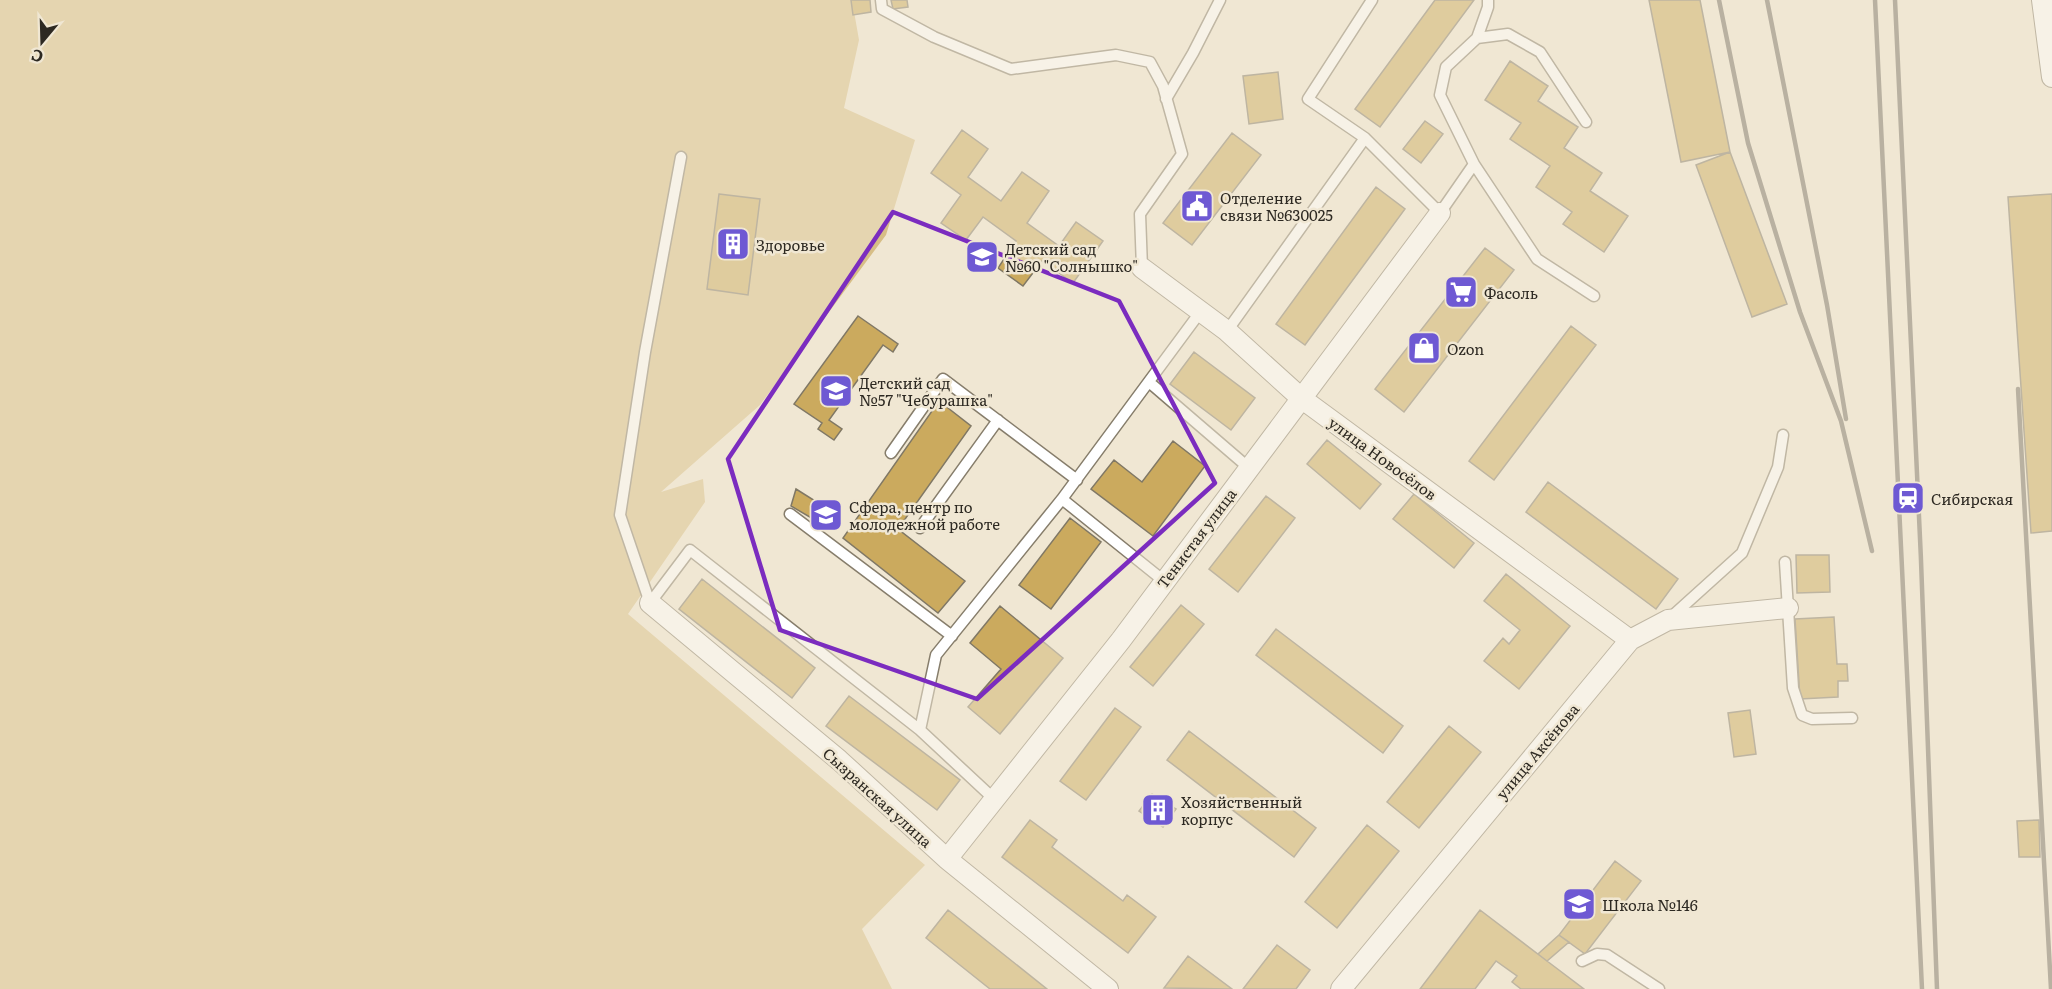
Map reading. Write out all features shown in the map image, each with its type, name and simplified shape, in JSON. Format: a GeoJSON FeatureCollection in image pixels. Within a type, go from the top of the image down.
{"type":"FeatureCollection","features":[{"type":"Feature","properties":{"kind":"street"},"geometry":{"type":"LineString","coordinates":[[2042,0],[2052,77]]}},
{"type":"Feature","properties":{"kind":"street","name":"Тенистая улица"},"geometry":{"type":"LineString","coordinates":[[947,859],[1164,581],[1440,213]]}},
{"type":"Feature","properties":{"kind":"street","name":"улица Новосёлов"},"geometry":{"type":"LineString","coordinates":[[1142,268],[1227,331],[1301,398],[1630,640]]}},
{"type":"Feature","properties":{"kind":"street","name":"Сызранская улица"},"geometry":{"type":"LineString","coordinates":[[650,603],[838,760],[947,859],[1108,989]]}},
{"type":"Feature","properties":{"kind":"street","name":"улица Аксёнова"},"geometry":{"type":"LineString","coordinates":[[1341,989],[1630,640],[1668,620],[1788,608]]}},
{"type":"Feature","properties":{"kind":"lane"},"geometry":{"type":"LineString","coordinates":[[881,0],[882,9],[934,37],[1011,69],[1116,55],[1150,62],[1162,87],[1182,154],[1140,214],[1142,268]]}},
{"type":"Feature","properties":{"kind":"lane"},"geometry":{"type":"LineString","coordinates":[[1166,99],[1220,0]]}},
{"type":"Feature","properties":{"kind":"lane"},"geometry":{"type":"LineString","coordinates":[[1372,0],[1308,99],[1365,138],[1440,213],[1474,164]]}},
{"type":"Feature","properties":{"kind":"lane"},"geometry":{"type":"LineString","coordinates":[[1488,0],[1488,7],[1477,38],[1446,67],[1440,95],[1474,164],[1537,259],[1594,296]]}},
{"type":"Feature","properties":{"kind":"lane"},"geometry":{"type":"LineString","coordinates":[[1477,38],[1508,34],[1540,52],[1586,122]]}},
{"type":"Feature","properties":{"kind":"lane"},"geometry":{"type":"LineString","coordinates":[[1227,331],[1365,138]]}},
{"type":"Feature","properties":{"kind":"lane"},"geometry":{"type":"LineString","coordinates":[[650,603],[621,515],[645,352],[681,157]]}},
{"type":"Feature","properties":{"kind":"lane"},"geometry":{"type":"LineString","coordinates":[[920,730],[936,656],[1077,480],[1201,311]]}},
{"type":"Feature","properties":{"kind":"lane"},"geometry":{"type":"LineString","coordinates":[[891,453],[943,379],[1077,480]]}},
{"type":"Feature","properties":{"kind":"lane"},"geometry":{"type":"LineString","coordinates":[[1149,382],[1249,468]]}},
{"type":"Feature","properties":{"kind":"lane"},"geometry":{"type":"LineString","coordinates":[[920,528],[998,420]]}},
{"type":"Feature","properties":{"kind":"lane"},"geometry":{"type":"LineString","coordinates":[[1668,620],[1742,553],[1778,467],[1783,435]]}},
{"type":"Feature","properties":{"kind":"lane"},"geometry":{"type":"LineString","coordinates":[[1062,499],[1164,581]]}},
{"type":"Feature","properties":{"kind":"lane"},"geometry":{"type":"LineString","coordinates":[[790,514],[952,636]]}},
{"type":"Feature","properties":{"kind":"lane"},"geometry":{"type":"LineString","coordinates":[[650,603],[690,550],[920,730],[994,799]]}},
{"type":"Feature","properties":{"kind":"lane"},"geometry":{"type":"LineString","coordinates":[[1785,562],[1793,688],[1802,715],[1812,719],[1852,718]]}},
{"type":"Feature","properties":{"kind":"lane"},"geometry":{"type":"LineString","coordinates":[[1582,961],[1598,954],[1607,956],[1659,989]]}},
{"type":"Feature","properties":{"kind":"highlighted area"},"geometry":{"type":"Polygon","coordinates":[[[893,212],[1119,301],[1215,483],[977,699],[780,630],[728,459],[893,212]]]}},
{"type":"Feature","properties":{"kind":"shaded area"},"geometry":{"type":"Polygon","coordinates":[[[0,0],[852,0],[859,40],[844,108],[915,140],[886,235],[760,405],[661,492],[703,479],[705,502],[628,614],[925,865],[862,929],[892,989],[0,989],[0,0]]]}},
{"type":"Feature","properties":{"kind":"building"},"geometry":{"type":"Polygon","coordinates":[[[851,0],[870,0],[871,12],[853,15],[851,0]]]}},
{"type":"Feature","properties":{"kind":"building"},"geometry":{"type":"Polygon","coordinates":[[[891,0],[907,0],[908,7],[893,9],[891,0]]]}},
{"type":"Feature","properties":{"kind":"building"},"geometry":{"type":"Polygon","coordinates":[[[1435,0],[1474,0],[1380,127],[1355,109],[1435,0]]]}},
{"type":"Feature","properties":{"kind":"building"},"geometry":{"type":"Polygon","coordinates":[[[1649,0],[1700,0],[1730,152],[1681,162],[1649,0]]]}},
{"type":"Feature","properties":{"kind":"building"},"geometry":{"type":"Polygon","coordinates":[[[1510,61],[1548,86],[1538,101],[1578,127],[1564,148],[1602,173],[1590,191],[1628,216],[1604,252],[1563,224],[1572,212],[1536,187],[1550,166],[1510,139],[1521,123],[1485,100],[1510,61]]]}},
{"type":"Feature","properties":{"kind":"building"},"geometry":{"type":"Polygon","coordinates":[[[1278,72],[1283,119],[1249,124],[1243,76],[1278,72]]]}},
{"type":"Feature","properties":{"kind":"building"},"geometry":{"type":"Polygon","coordinates":[[[1425,121],[1443,134],[1421,163],[1403,149],[1425,121]]]}},
{"type":"Feature","properties":{"kind":"building"},"geometry":{"type":"Polygon","coordinates":[[[962,130],[988,149],[968,177],[1001,201],[1022,172],[1049,191],[1027,223],[1059,246],[1076,222],[1103,241],[1073,283],[1042,261],[1023,286],[998,268],[1016,241],[983,217],[966,240],[941,223],[961,195],[931,173],[962,130]]]}},
{"type":"Feature","properties":{"kind":"building"},"geometry":{"type":"Polygon","coordinates":[[[1232,133],[1261,155],[1192,245],[1163,223],[1232,133]]]}},
{"type":"Feature","properties":{"kind":"building"},"geometry":{"type":"Polygon","coordinates":[[[1730,152],[1787,304],[1752,317],[1696,165],[1730,152]]]}},
{"type":"Feature","properties":{"kind":"building"},"geometry":{"type":"Polygon","coordinates":[[[1376,187],[1405,209],[1305,345],[1276,324],[1376,187]]]}},
{"type":"Feature","properties":{"kind":"building","name":"Здоровье"},"geometry":{"type":"Polygon","coordinates":[[[719,194],[760,199],[748,295],[707,289],[719,194]]]}},
{"type":"Feature","properties":{"kind":"building"},"geometry":{"type":"Polygon","coordinates":[[[2052,194],[2052,531],[2031,533],[2008,197],[2052,194]]]}},
{"type":"Feature","properties":{"kind":"building"},"geometry":{"type":"Polygon","coordinates":[[[1485,248],[1514,270],[1404,412],[1375,389],[1485,248]]]}},
{"type":"Feature","properties":{"kind":"building"},"geometry":{"type":"Polygon","coordinates":[[[858,316],[898,344],[893,352],[883,345],[829,420],[842,429],[834,440],[818,429],[822,423],[794,404],[858,316]]]}},
{"type":"Feature","properties":{"kind":"building"},"geometry":{"type":"Polygon","coordinates":[[[1571,326],[1596,345],[1494,480],[1469,461],[1571,326]]]}},
{"type":"Feature","properties":{"kind":"building"},"geometry":{"type":"Polygon","coordinates":[[[1194,352],[1255,398],[1231,430],[1170,384],[1194,352]]]}},
{"type":"Feature","properties":{"kind":"building"},"geometry":{"type":"Polygon","coordinates":[[[939,401],[971,426],[898,529],[965,581],[938,613],[843,538],[939,401]]]}},
{"type":"Feature","properties":{"kind":"building"},"geometry":{"type":"Polygon","coordinates":[[[1327,440],[1381,484],[1360,509],[1307,464],[1327,440]]]}},
{"type":"Feature","properties":{"kind":"building"},"geometry":{"type":"Polygon","coordinates":[[[1173,441],[1205,466],[1153,536],[1091,489],[1114,460],[1142,482],[1173,441]]]}},
{"type":"Feature","properties":{"kind":"building"},"geometry":{"type":"Polygon","coordinates":[[[1548,482],[1678,579],[1656,609],[1526,512],[1548,482]]]}},
{"type":"Feature","properties":{"kind":"building","name":"Сфера, центр по молодежной работе"},"geometry":{"type":"Polygon","coordinates":[[[796,489],[831,511],[820,523],[791,506],[796,489]]]}},
{"type":"Feature","properties":{"kind":"building"},"geometry":{"type":"Polygon","coordinates":[[[1414,494],[1474,543],[1454,568],[1393,519],[1414,494]]]}},
{"type":"Feature","properties":{"kind":"building"},"geometry":{"type":"Polygon","coordinates":[[[1266,496],[1295,518],[1238,592],[1209,569],[1266,496]]]}},
{"type":"Feature","properties":{"kind":"building"},"geometry":{"type":"Polygon","coordinates":[[[1070,518],[1101,542],[1051,609],[1019,585],[1070,518]]]}},
{"type":"Feature","properties":{"kind":"building"},"geometry":{"type":"Polygon","coordinates":[[[1796,555],[1829,555],[1830,592],[1797,593],[1796,555]]]}},
{"type":"Feature","properties":{"kind":"building"},"geometry":{"type":"Polygon","coordinates":[[[1506,574],[1570,626],[1519,689],[1484,661],[1503,638],[1509,644],[1520,630],[1484,601],[1506,574]]]}},
{"type":"Feature","properties":{"kind":"building"},"geometry":{"type":"Polygon","coordinates":[[[702,579],[815,668],[792,698],[679,609],[702,579]]]}},
{"type":"Feature","properties":{"kind":"building"},"geometry":{"type":"Polygon","coordinates":[[[1181,605],[1204,624],[1153,686],[1130,667],[1181,605]]]}},
{"type":"Feature","properties":{"kind":"building"},"geometry":{"type":"Polygon","coordinates":[[[1000,606],[1063,658],[1000,734],[968,707],[1001,669],[970,643],[1000,606]]]}},
{"type":"Feature","properties":{"kind":"building"},"geometry":{"type":"Polygon","coordinates":[[[1834,617],[1837,664],[1847,664],[1848,681],[1838,681],[1838,697],[1800,699],[1795,619],[1834,617]]]}},
{"type":"Feature","properties":{"kind":"building"},"geometry":{"type":"Polygon","coordinates":[[[1276,629],[1403,726],[1383,753],[1256,655],[1276,629]]]}},
{"type":"Feature","properties":{"kind":"building"},"geometry":{"type":"Polygon","coordinates":[[[849,696],[960,780],[937,810],[826,726],[849,696]]]}},
{"type":"Feature","properties":{"kind":"building"},"geometry":{"type":"Polygon","coordinates":[[[1115,708],[1141,727],[1086,800],[1060,781],[1115,708]]]}},
{"type":"Feature","properties":{"kind":"building"},"geometry":{"type":"Polygon","coordinates":[[[1750,710],[1756,754],[1734,757],[1728,713],[1750,710]]]}},
{"type":"Feature","properties":{"kind":"building"},"geometry":{"type":"Polygon","coordinates":[[[1449,726],[1481,752],[1419,828],[1387,802],[1449,726]]]}},
{"type":"Feature","properties":{"kind":"building"},"geometry":{"type":"Polygon","coordinates":[[[1189,731],[1316,828],[1294,857],[1167,760],[1189,731]]]}},
{"type":"Feature","properties":{"kind":"building","name":"Хозяйственный корпус"},"geometry":{"type":"Polygon","coordinates":[[[1152,794],[1176,809],[1163,827],[1139,811],[1152,794]]]}},
{"type":"Feature","properties":{"kind":"building"},"geometry":{"type":"Polygon","coordinates":[[[1030,820],[1057,840],[1052,847],[1123,901],[1127,895],[1156,917],[1128,953],[1002,857],[1030,820]]]}},
{"type":"Feature","properties":{"kind":"building"},"geometry":{"type":"Polygon","coordinates":[[[2039,820],[2040,857],[2019,857],[2017,821],[2039,820]]]}},
{"type":"Feature","properties":{"kind":"building"},"geometry":{"type":"Polygon","coordinates":[[[1367,825],[1399,851],[1337,928],[1305,902],[1367,825]]]}},
{"type":"Feature","properties":{"kind":"building"},"geometry":{"type":"Polygon","coordinates":[[[1615,861],[1641,881],[1585,954],[1559,935],[1615,861]]]}},
{"type":"Feature","properties":{"kind":"building"},"geometry":{"type":"Polygon","coordinates":[[[948,910],[1047,989],[990,989],[926,938],[948,910]]]}},
{"type":"Feature","properties":{"kind":"building"},"geometry":{"type":"Polygon","coordinates":[[[1480,910],[1584,989],[1521,989],[1512,982],[1517,976],[1496,961],[1475,989],[1420,989],[1480,910]]]}},
{"type":"Feature","properties":{"kind":"building"},"geometry":{"type":"Polygon","coordinates":[[[1559,935],[1569,942],[1547,961],[1538,954],[1559,935]]]}},
{"type":"Feature","properties":{"kind":"building"},"geometry":{"type":"Polygon","coordinates":[[[1277,945],[1310,970],[1296,989],[1243,989],[1277,945]]]}},
{"type":"Feature","properties":{"kind":"building"},"geometry":{"type":"Polygon","coordinates":[[[1188,956],[1232,989],[1164,988],[1188,956]]]}},
{"type":"Feature","properties":{"kind":"railway"},"geometry":{"type":"LineString","coordinates":[[1719,0],[1748,143],[1800,312],[1841,421],[1872,551]]}},
{"type":"Feature","properties":{"kind":"railway"},"geometry":{"type":"LineString","coordinates":[[1767,0],[1827,305],[1846,419]]}},
{"type":"Feature","properties":{"kind":"railway"},"geometry":{"type":"LineString","coordinates":[[1875,0],[1922,989]]}},
{"type":"Feature","properties":{"kind":"railway"},"geometry":{"type":"LineString","coordinates":[[1895,0],[1918,494],[1937,989]]}},
{"type":"Feature","properties":{"kind":"railway"},"geometry":{"type":"LineString","coordinates":[[2018,389],[2051,989]]}},
{"type":"Feature","properties":{"kind":"place","name":"Отделение связи №630025"},"geometry":{"type":"Point","coordinates":[1197,206]}},
{"type":"Feature","properties":{"kind":"place","name":"Здоровье"},"geometry":{"type":"Point","coordinates":[733,244]}},
{"type":"Feature","properties":{"kind":"place","name":"Детский сад №60 \"Солнышко\""},"geometry":{"type":"Point","coordinates":[982,257]}},
{"type":"Feature","properties":{"kind":"place","name":"Фасоль"},"geometry":{"type":"Point","coordinates":[1461,292]}},
{"type":"Feature","properties":{"kind":"place","name":"Ozon"},"geometry":{"type":"Point","coordinates":[1424,348]}},
{"type":"Feature","properties":{"kind":"place","name":"Детский сад №57 \"Чебурашка\""},"geometry":{"type":"Point","coordinates":[836,391]}},
{"type":"Feature","properties":{"kind":"place","name":"Сибирская"},"geometry":{"type":"Point","coordinates":[1908,498]}},
{"type":"Feature","properties":{"kind":"place","name":"Сфера, центр по молодежной работе"},"geometry":{"type":"Point","coordinates":[826,515]}},
{"type":"Feature","properties":{"kind":"place","name":"Хозяйственный корпус"},"geometry":{"type":"Point","coordinates":[1158,810]}},
{"type":"Feature","properties":{"kind":"place","name":"Школа №146"},"geometry":{"type":"Point","coordinates":[1579,904]}}]}
